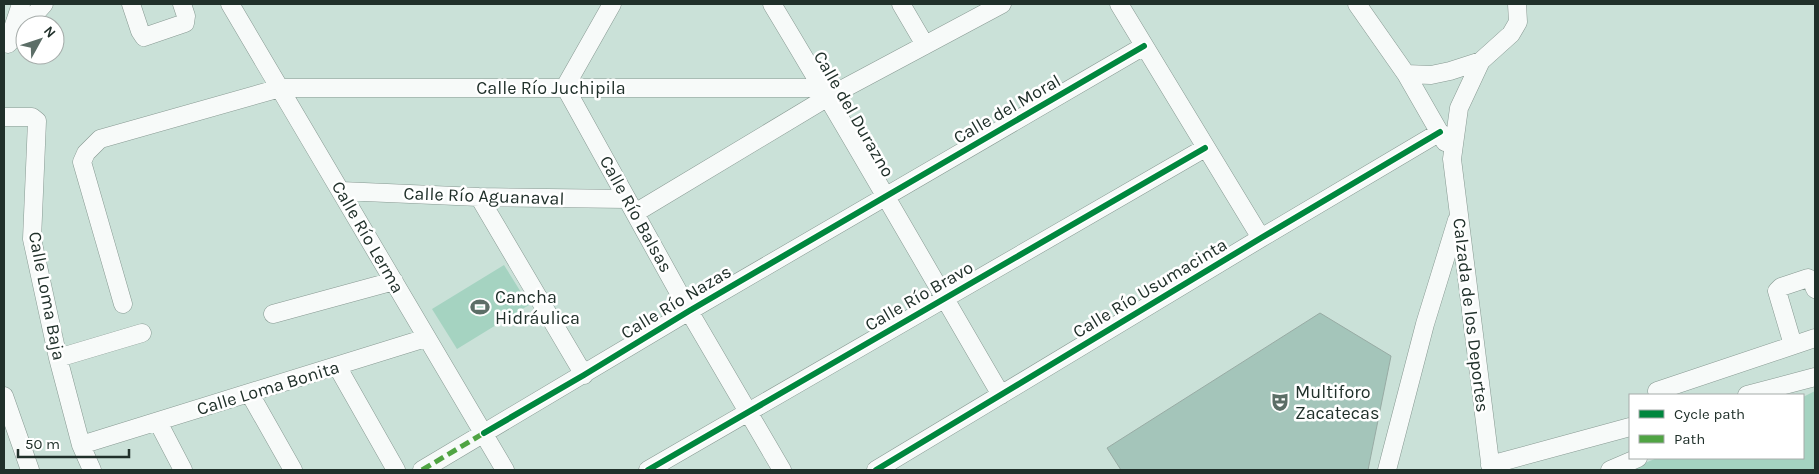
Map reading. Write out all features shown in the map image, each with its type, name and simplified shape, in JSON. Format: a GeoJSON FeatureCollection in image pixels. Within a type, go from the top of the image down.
{"type":"FeatureCollection","features":[{"type":"Feature","properties":{"kind":"street"},"geometry":{"type":"LineString","coordinates":[[6,47],[21,4]]}},
{"type":"Feature","properties":{"kind":"street"},"geometry":{"type":"LineString","coordinates":[[6,47],[44,4]]}},
{"type":"Feature","properties":{"kind":"street"},"geometry":{"type":"LineString","coordinates":[[131,4],[140,31],[144,37],[184,23],[186,16],[182,4]]}},
{"type":"Feature","properties":{"kind":"street","name":"Calle Río Lerma"},"geometry":{"type":"LineString","coordinates":[[230,4],[505,470]]}},
{"type":"Feature","properties":{"kind":"street"},"geometry":{"type":"LineString","coordinates":[[566,87],[612,4]]}},
{"type":"Feature","properties":{"kind":"street","name":"Calle del Durazno"},"geometry":{"type":"LineString","coordinates":[[772,4],[826,92],[885,198],[1002,395]]}},
{"type":"Feature","properties":{"kind":"street"},"geometry":{"type":"LineString","coordinates":[[901,4],[925,45]]}},
{"type":"Feature","properties":{"kind":"street"},"geometry":{"type":"LineString","coordinates":[[631,206],[826,92],[925,45],[1002,4]]}},
{"type":"Feature","properties":{"kind":"street"},"geometry":{"type":"LineString","coordinates":[[1119,4],[1261,238]]}},
{"type":"Feature","properties":{"kind":"street"},"geometry":{"type":"LineString","coordinates":[[1357,4],[1406,74],[1440,132],[1452,159]]}},
{"type":"Feature","properties":{"kind":"street"},"geometry":{"type":"LineString","coordinates":[[1452,159],[1459,108],[1482,61],[1511,34],[1518,22],[1517,4]]}},
{"type":"Feature","properties":{"kind":"street","name":"Calle del Moral"},"geometry":{"type":"LineString","coordinates":[[885,198],[1144,46]]}},
{"type":"Feature","properties":{"kind":"street"},"geometry":{"type":"LineString","coordinates":[[1406,74],[1431,75],[1482,61]]}},
{"type":"Feature","properties":{"kind":"street","name":"Calle Río Juchipila"},"geometry":{"type":"LineString","coordinates":[[123,304],[82,162],[86,153],[100,139],[280,88],[566,87],[826,92]]}},
{"type":"Feature","properties":{"kind":"street","name":"Calle Río Balsas"},"geometry":{"type":"LineString","coordinates":[[566,87],[689,311],[782,470]]}},
{"type":"Feature","properties":{"kind":"street","name":"Calle Loma Baja"},"geometry":{"type":"LineString","coordinates":[[4,117],[32,117],[37,121],[32,239],[58,358],[81,445],[92,470]]}},
{"type":"Feature","properties":{"kind":"street","name":"Calle Río Usumacinta"},"geometry":{"type":"LineString","coordinates":[[876,470],[1440,132]]}},
{"type":"Feature","properties":{"kind":"street","name":"Calle Río Bravo"},"geometry":{"type":"LineString","coordinates":[[648,470],[1205,148]]}},
{"type":"Feature","properties":{"kind":"street","name":"Calzada de los Deportes"},"geometry":{"type":"LineString","coordinates":[[1452,159],[1490,468]]}},
{"type":"Feature","properties":{"kind":"street","name":"Calle Río Aguanaval"},"geometry":{"type":"LineString","coordinates":[[341,191],[631,206]]}},
{"type":"Feature","properties":{"kind":"street"},"geometry":{"type":"LineString","coordinates":[[479,197],[584,375]]}},
{"type":"Feature","properties":{"kind":"street","name":"Calle Río Nazas"},"geometry":{"type":"LineString","coordinates":[[422,470],[689,311],[885,198]]}},
{"type":"Feature","properties":{"kind":"street"},"geometry":{"type":"LineString","coordinates":[[1387,470],[1425,324],[1459,214]]}},
{"type":"Feature","properties":{"kind":"street"},"geometry":{"type":"LineString","coordinates":[[1794,345],[1777,291],[1781,287],[1808,278],[1812,281],[1815,289]]}},
{"type":"Feature","properties":{"kind":"street"},"geometry":{"type":"LineString","coordinates":[[273,314],[394,281]]}},
{"type":"Feature","properties":{"kind":"street"},"geometry":{"type":"LineString","coordinates":[[58,358],[142,333]]}},
{"type":"Feature","properties":{"kind":"street","name":"Calle Loma Bonita"},"geometry":{"type":"LineString","coordinates":[[81,445],[426,338]]}},
{"type":"Feature","properties":{"kind":"street"},"geometry":{"type":"LineString","coordinates":[[1657,391],[1815,338]]}},
{"type":"Feature","properties":{"kind":"street"},"geometry":{"type":"LineString","coordinates":[[337,366],[396,470]]}},
{"type":"Feature","properties":{"kind":"street"},"geometry":{"type":"LineString","coordinates":[[1751,394],[1815,377]]}},
{"type":"Feature","properties":{"kind":"street"},"geometry":{"type":"LineString","coordinates":[[1784,394],[1815,381]]}},
{"type":"Feature","properties":{"kind":"street"},"geometry":{"type":"LineString","coordinates":[[250,394],[293,470]]}},
{"type":"Feature","properties":{"kind":"street"},"geometry":{"type":"LineString","coordinates":[[4,396],[30,470]]}},
{"type":"Feature","properties":{"kind":"street"},"geometry":{"type":"LineString","coordinates":[[158,422],[183,470]]}},
{"type":"Feature","properties":{"kind":"street"},"geometry":{"type":"LineString","coordinates":[[1490,468],[1629,427]]}},
{"type":"Feature","properties":{"kind":"street"},"geometry":{"type":"LineString","coordinates":[[1610,470],[1636,459]]}},
{"type":"Feature","properties":{"kind":"green space","name":"Cancha Hidráulica"},"geometry":{"type":"Polygon","coordinates":[[[504,265],[529,305],[457,349],[432,309],[504,265]]]}},
{"type":"Feature","properties":{"kind":"green space"},"geometry":{"type":"Polygon","coordinates":[[[1815,391],[1815,470],[1628,470],[1655,459],[1804,459],[1804,396],[1815,391]]]}},
{"type":"Feature","properties":{"kind":"building","name":"Multiforo Zacatecas"},"geometry":{"type":"Polygon","coordinates":[[[1320,313],[1391,356],[1368,470],[1121,470],[1107,448],[1320,313]]]}},
{"type":"Feature","properties":{"kind":"marked path"},"geometry":{"type":"LineString","coordinates":[[422,470],[484,433]]}},
{"type":"Feature","properties":{"kind":"cycle path"},"geometry":{"type":"LineString","coordinates":[[484,433],[689,311],[1144,46]]}},
{"type":"Feature","properties":{"kind":"cycle path"},"geometry":{"type":"LineString","coordinates":[[876,470],[1440,132]]}},
{"type":"Feature","properties":{"kind":"cycle path"},"geometry":{"type":"LineString","coordinates":[[648,470],[1205,148]]}},
{"type":"Feature","properties":{"kind":"place","name":"Cancha Hidráulica"},"geometry":{"type":"Point","coordinates":[480,307]}},
{"type":"Feature","properties":{"kind":"place","name":"Multiforo Zacatecas"},"geometry":{"type":"Point","coordinates":[1280,402]}}]}
